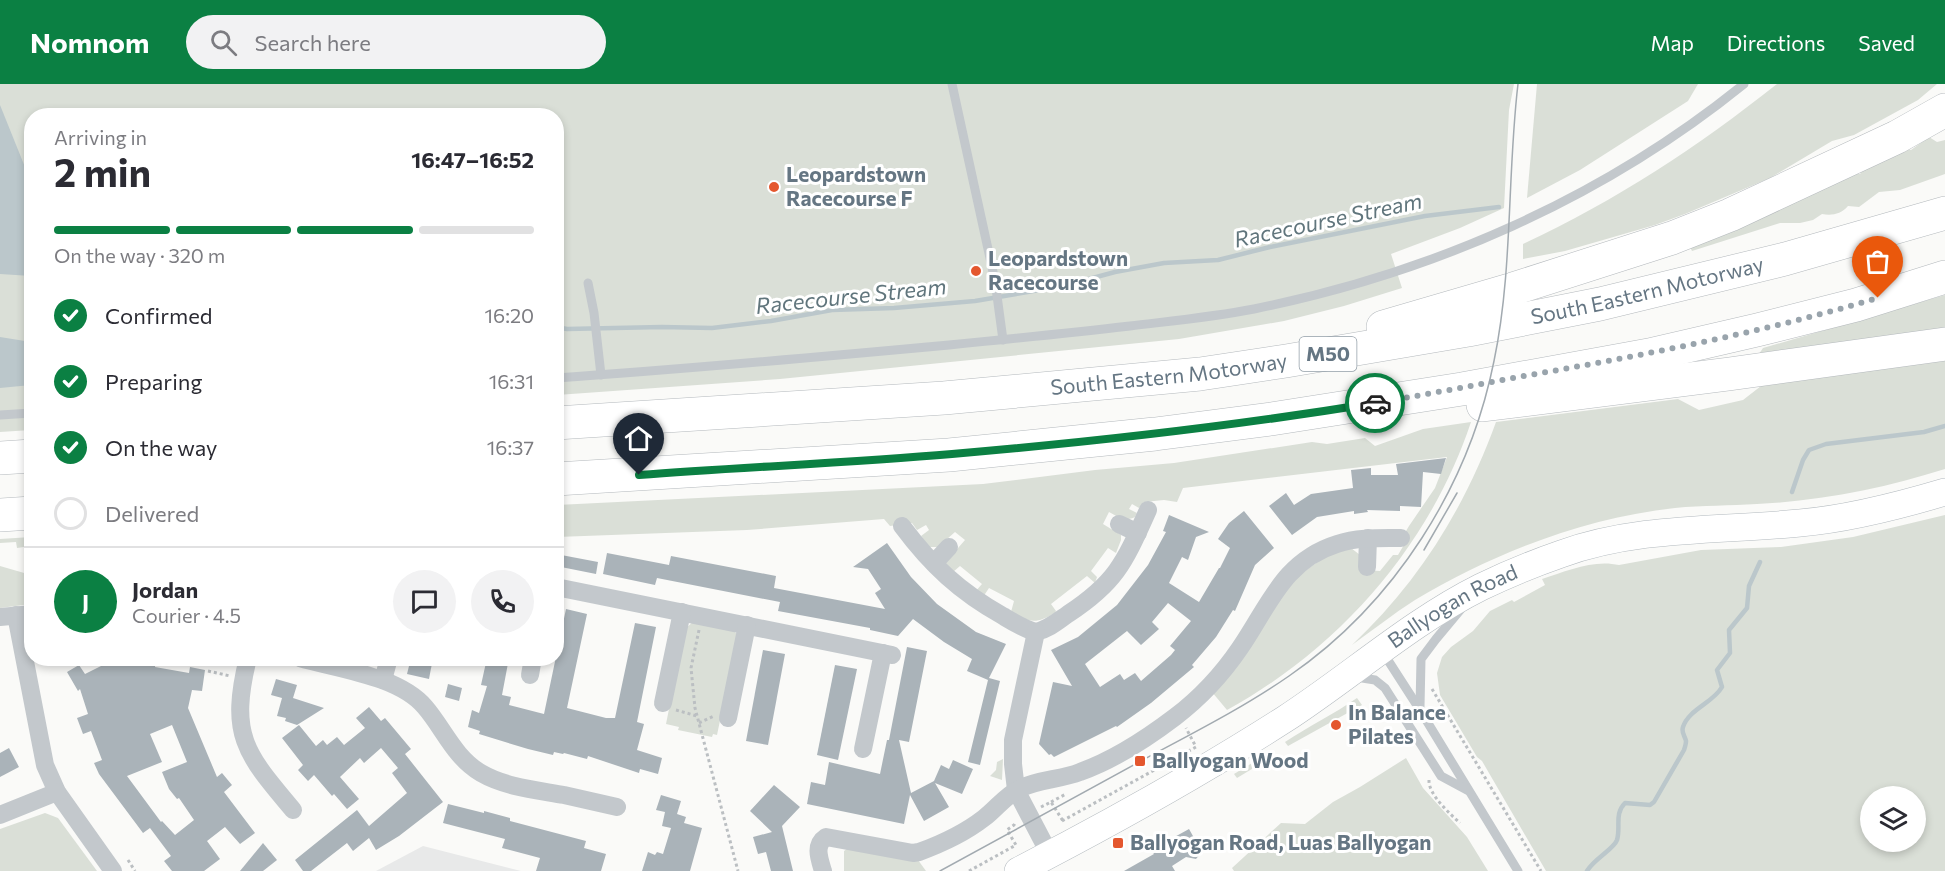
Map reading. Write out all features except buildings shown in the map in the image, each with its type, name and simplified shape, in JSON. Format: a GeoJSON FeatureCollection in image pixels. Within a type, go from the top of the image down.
{"type":"FeatureCollection","features":[{"type":"Feature","properties":{"kind":"highway"},"geometry":{"type":"LineString","coordinates":[[697,414],[807,396],[1225,360],[1284,350],[1371,330],[1513,289],[1672,238],[1730,215],[1921,125],[1945,110]]}},
{"type":"Feature","properties":{"kind":"highway","name":"South Eastern Motorway"},"geometry":{"type":"LineString","coordinates":[[564,422],[944,398],[1200,374],[1286,361],[1468,330],[1600,304],[1785,259],[1945,213]]}},
{"type":"Feature","properties":{"kind":"highway"},"geometry":{"type":"LineString","coordinates":[[564,479],[949,454],[1155,434],[1271,419],[1462,389],[1648,355],[1812,316],[1945,277]]}},
{"type":"Feature","properties":{"kind":"highway"},"geometry":{"type":"LineString","coordinates":[[639,475],[681,483],[1046,459],[1729,375],[1945,344]]}},
{"type":"Feature","properties":{"kind":"highway"},"geometry":{"type":"LineString","coordinates":[[0,458],[24,456]]}},
{"type":"Feature","properties":{"kind":"highway"},"geometry":{"type":"LineString","coordinates":[[0,515],[24,514]]}},
{"type":"Feature","properties":{"kind":"street","name":"Ballyogan Road"},"geometry":{"type":"LineString","coordinates":[[1017,858],[1050,855],[1135,808],[1286,718],[1434,615],[1480,588],[1563,553],[1636,535],[1802,523],[1875,510],[1945,492]]}},
{"type":"Feature","properties":{"kind":"street"},"geometry":{"type":"LineString","coordinates":[[902,526],[959,589],[1021,626],[1036,632],[1049,627],[1107,585],[1123,564],[1148,510]]}},
{"type":"Feature","properties":{"kind":"street"},"geometry":{"type":"LineString","coordinates":[[1119,524],[1138,533]]}},
{"type":"Feature","properties":{"kind":"street"},"geometry":{"type":"LineString","coordinates":[[823,871],[818,857],[818,847],[819,842],[826,837],[913,853],[919,852],[984,818],[1016,790],[1038,781],[1080,772],[1125,751],[1162,727],[1192,702],[1228,664],[1275,589],[1287,575],[1310,558],[1335,544],[1368,538],[1401,538]]}},
{"type":"Feature","properties":{"kind":"street"},"geometry":{"type":"LineString","coordinates":[[1367,567],[1368,538]]}},
{"type":"Feature","properties":{"kind":"street"},"geometry":{"type":"LineString","coordinates":[[934,563],[949,547]]}},
{"type":"Feature","properties":{"kind":"street"},"geometry":{"type":"LineString","coordinates":[[564,589],[887,654],[863,749]]}},
{"type":"Feature","properties":{"kind":"street"},"geometry":{"type":"LineString","coordinates":[[663,703],[682,612]]}},
{"type":"Feature","properties":{"kind":"street"},"geometry":{"type":"LineString","coordinates":[[16,615],[24,656]]}},
{"type":"Feature","properties":{"kind":"street"},"geometry":{"type":"LineString","coordinates":[[728,718],[747,625]]}},
{"type":"Feature","properties":{"kind":"street"},"geometry":{"type":"LineString","coordinates":[[1036,632],[1014,740],[1013,764],[1016,790],[1050,855]]}},
{"type":"Feature","properties":{"kind":"street"},"geometry":{"type":"LineString","coordinates":[[26,666],[45,765],[57,792],[113,871]]}},
{"type":"Feature","properties":{"kind":"street"},"geometry":{"type":"LineString","coordinates":[[246,666],[242,682],[242,736],[255,764],[293,810]]}},
{"type":"Feature","properties":{"kind":"street"},"geometry":{"type":"LineString","coordinates":[[330,666],[383,680],[399,687],[420,702],[460,756],[482,773],[499,781],[617,807]]}},
{"type":"Feature","properties":{"kind":"street"},"geometry":{"type":"LineString","coordinates":[[383,680],[387,666]]}},
{"type":"Feature","properties":{"kind":"street"},"geometry":{"type":"LineString","coordinates":[[0,815],[57,792]]}},
{"type":"Feature","properties":{"kind":"lane"},"geometry":{"type":"LineString","coordinates":[[952,84],[995,281],[1003,340]]}},
{"type":"Feature","properties":{"kind":"lane"},"geometry":{"type":"LineString","coordinates":[[564,377],[778,361],[1187,320],[1251,310],[1322,293],[1425,262],[1530,218],[1603,179],[1686,127],[1744,84]]}},
{"type":"Feature","properties":{"kind":"lane"},"geometry":{"type":"LineString","coordinates":[[588,283],[601,375]]}},
{"type":"Feature","properties":{"kind":"lane"},"geometry":{"type":"LineString","coordinates":[[0,415],[24,413]]}},
{"type":"Feature","properties":{"kind":"lane"},"geometry":{"type":"LineString","coordinates":[[1420,710],[1421,659],[1480,588]]}},
{"type":"Feature","properties":{"kind":"lane"},"geometry":{"type":"LineString","coordinates":[[1382,651],[1518,871]]}},
{"type":"Feature","properties":{"kind":"lane"},"geometry":{"type":"LineString","coordinates":[[1346,677],[1375,680],[1385,688],[1441,776],[1469,791]]}},
{"type":"Feature","properties":{"kind":"path"},"geometry":{"type":"LineString","coordinates":[[693,628],[699,630],[691,668],[695,708],[738,871]]}},
{"type":"Feature","properties":{"kind":"path"},"geometry":{"type":"LineString","coordinates":[[208,671],[232,676]]}},
{"type":"Feature","properties":{"kind":"path"},"geometry":{"type":"LineString","coordinates":[[1430,682],[1541,871]]}},
{"type":"Feature","properties":{"kind":"path"},"geometry":{"type":"LineString","coordinates":[[1062,821],[1197,747],[1184,724]]}},
{"type":"Feature","properties":{"kind":"path"},"geometry":{"type":"LineString","coordinates":[[1429,776],[1428,784],[1437,798],[1460,823]]}},
{"type":"Feature","properties":{"kind":"path"},"geometry":{"type":"LineString","coordinates":[[124,855],[135,871]]}},
{"type":"Feature","properties":{"kind":"path"},"geometry":{"type":"LineString","coordinates":[[969,871],[1017,858]]}},
{"type":"Feature","properties":{"kind":"shaded area","name":"Leopardstown Racecourse"},"geometry":{"type":"Polygon","coordinates":[[[0,84],[1514,84],[1509,110],[1504,208],[1460,228],[1391,254],[1402,288],[1284,321],[1179,339],[780,379],[564,394],[564,108],[24,108],[24,430],[0,432],[0,84]]]}},
{"type":"Feature","properties":{"kind":"shaded area"},"geometry":{"type":"Polygon","coordinates":[[[1537,84],[1698,84],[1688,101],[1580,170],[1527,198],[1537,84]]]}},
{"type":"Feature","properties":{"kind":"shaded area"},"geometry":{"type":"Polygon","coordinates":[[[1777,84],[1937,84],[1918,100],[1854,135],[1832,141],[1770,178],[1685,214],[1565,251],[1523,259],[1523,244],[1591,209],[1655,172],[1777,84]]]}},
{"type":"Feature","properties":{"kind":"shaded area"},"geometry":{"type":"Polygon","coordinates":[[[0,105],[24,165],[24,276],[0,274],[0,105]]]}},
{"type":"Feature","properties":{"kind":"shaded area"},"geometry":{"type":"Polygon","coordinates":[[[1929,137],[1937,142],[1945,140],[1945,174],[1900,190],[1879,192],[1859,207],[1848,206],[1836,214],[1822,214],[1813,220],[1800,223],[1780,223],[1692,251],[1690,247],[1854,174],[1860,174],[1866,166],[1905,148],[1911,150],[1929,137]]]}},
{"type":"Feature","properties":{"kind":"shaded area"},"geometry":{"type":"Polygon","coordinates":[[[1945,295],[1945,331],[1759,354],[1763,348],[1945,295]]]}},
{"type":"Feature","properties":{"kind":"shaded area"},"geometry":{"type":"Polygon","coordinates":[[[0,337],[24,341],[24,386],[0,388],[0,337]]]}},
{"type":"Feature","properties":{"kind":"shaded area"},"geometry":{"type":"Polygon","coordinates":[[[1945,356],[1945,469],[1876,488],[1829,497],[1747,505],[1675,508],[1607,520],[1574,529],[1508,553],[1445,583],[1407,605],[1352,645],[1398,596],[1437,542],[1470,484],[1496,422],[1678,399],[1699,410],[1743,400],[1770,379],[1945,356]]]}},
{"type":"Feature","properties":{"kind":"shaded area"},"geometry":{"type":"Polygon","coordinates":[[[1471,422],[1453,467],[1406,551],[1376,589],[1343,624],[1307,656],[1268,685],[1227,710],[1212,692],[1291,581],[1326,556],[1351,548],[1360,555],[1361,570],[1380,571],[1393,555],[1398,555],[1405,543],[1406,531],[1435,488],[1447,457],[1183,488],[1177,502],[1164,500],[1144,502],[1139,508],[1132,504],[1129,509],[1137,513],[1135,517],[1122,518],[1109,512],[1103,524],[1121,535],[1116,553],[1108,548],[1091,571],[1097,577],[1095,583],[1087,576],[1051,604],[1055,613],[1033,621],[1011,612],[1014,601],[989,588],[983,597],[975,592],[982,584],[960,566],[953,572],[945,563],[965,540],[955,532],[938,547],[929,547],[921,536],[929,530],[926,525],[917,530],[912,523],[890,526],[884,519],[747,530],[564,537],[564,505],[983,484],[1174,463],[1312,442],[1327,444],[1365,438],[1375,446],[1423,429],[1471,422]]]}},
{"type":"Feature","properties":{"kind":"shaded area"},"geometry":{"type":"Polygon","coordinates":[[[1945,515],[1945,871],[1546,871],[1482,761],[1477,757],[1440,695],[1437,673],[1442,657],[1451,647],[1473,631],[1490,611],[1512,600],[1514,602],[1545,585],[1542,579],[1580,567],[1600,564],[1619,565],[1701,550],[1781,547],[1853,537],[1945,515]]]}},
{"type":"Feature","properties":{"kind":"shaded area"},"geometry":{"type":"Polygon","coordinates":[[[24,537],[24,547],[17,548],[16,542],[0,543],[0,539],[24,537]]]}},
{"type":"Feature","properties":{"kind":"shaded area"},"geometry":{"type":"Polygon","coordinates":[[[0,566],[24,573],[24,605],[0,608],[0,566]]]}},
{"type":"Feature","properties":{"kind":"shaded area"},"geometry":{"type":"Polygon","coordinates":[[[694,621],[732,630],[736,633],[737,639],[717,735],[713,734],[712,737],[678,730],[679,727],[666,724],[685,629],[694,621]]]}},
{"type":"Feature","properties":{"kind":"shaded area"},"geometry":{"type":"Polygon","coordinates":[[[1357,698],[1362,705],[1288,746],[1285,742],[1339,709],[1357,698]]]}},
{"type":"Feature","properties":{"kind":"shaded area"},"geometry":{"type":"Polygon","coordinates":[[[1267,754],[1270,758],[1237,778],[1234,774],[1267,754]]]}},
{"type":"Feature","properties":{"kind":"shaded area"},"geometry":{"type":"Polygon","coordinates":[[[1406,758],[1423,788],[1467,837],[1488,871],[1234,871],[1232,868],[1281,823],[1305,824],[1333,802],[1406,758]]]}},
{"type":"Feature","properties":{"kind":"shaded area"},"geometry":{"type":"Polygon","coordinates":[[[1003,759],[1002,780],[990,776],[996,770],[997,762],[1003,759]]]}},
{"type":"Feature","properties":{"kind":"shaded area"},"geometry":{"type":"Polygon","coordinates":[[[45,813],[58,818],[97,871],[0,871],[0,829],[45,813]]]}},
{"type":"Feature","properties":{"kind":"shaded area"},"geometry":{"type":"Polygon","coordinates":[[[423,846],[521,871],[376,871],[423,846]]]}},
{"type":"Feature","properties":{"kind":"shaded area"},"geometry":{"type":"Polygon","coordinates":[[[850,847],[918,860],[926,871],[844,871],[844,851],[850,847]]]}},
{"type":"Feature","properties":{"kind":"waterway","name":"Racecourse Stream"},"geometry":{"type":"LineString","coordinates":[[564,328],[712,328],[771,321],[832,310],[894,308],[975,301],[1063,286],[1115,272],[1164,263],[1218,260],[1270,247],[1425,216],[1499,207]]}},
{"type":"Feature","properties":{"kind":"waterway"},"geometry":{"type":"LineString","coordinates":[[1792,492],[1803,460],[1809,450],[1826,444],[1924,432],[1945,426]]}},
{"type":"Feature","properties":{"kind":"waterway"},"geometry":{"type":"LineString","coordinates":[[1587,871],[1617,840],[1619,816],[1625,803],[1650,805],[1654,802],[1684,750],[1686,741],[1683,729],[1686,721],[1722,687],[1717,670],[1730,653],[1729,630],[1747,608],[1749,586],[1760,562]]}},
{"type":"Feature","properties":{"kind":"tram line"},"geometry":{"type":"LineString","coordinates":[[940,871],[1271,688],[1327,647],[1362,614],[1394,577],[1422,538],[1446,496],[1466,453],[1482,407],[1494,361],[1507,258],[1518,84]]}},
{"type":"Feature","properties":{"kind":"tram line"},"geometry":{"type":"LineString","coordinates":[[1424,550],[1457,493]]}},
{"type":"Feature","properties":{"kind":"way so far"},"geometry":{"type":"LineString","coordinates":[[1375,403],[1648,355],[1757,330],[1878,298]]}},
{"type":"Feature","properties":{"kind":"place","name":"Leopardstown Racecourse F"},"geometry":{"type":"Point","coordinates":[774,187]}},
{"type":"Feature","properties":{"kind":"place","name":"Leopardstown Racecourse"},"geometry":{"type":"Point","coordinates":[976,271]}},
{"type":"Feature","properties":{"kind":"place","name":"In Balance Pilates"},"geometry":{"type":"Point","coordinates":[1336,725]}},
{"type":"Feature","properties":{"kind":"place","name":"Ballyogan Wood"},"geometry":{"type":"Point","coordinates":[1140,761]}},
{"type":"Feature","properties":{"kind":"place","name":"Ballyogan Road, Luas Ballyogan"},"geometry":{"type":"Point","coordinates":[1118,843]}},
{"type":"Feature","properties":{"kind":"route"},"geometry":{"type":"LineString","coordinates":[[639,475],[1032,447],[1155,434],[1375,403]]}}]}
